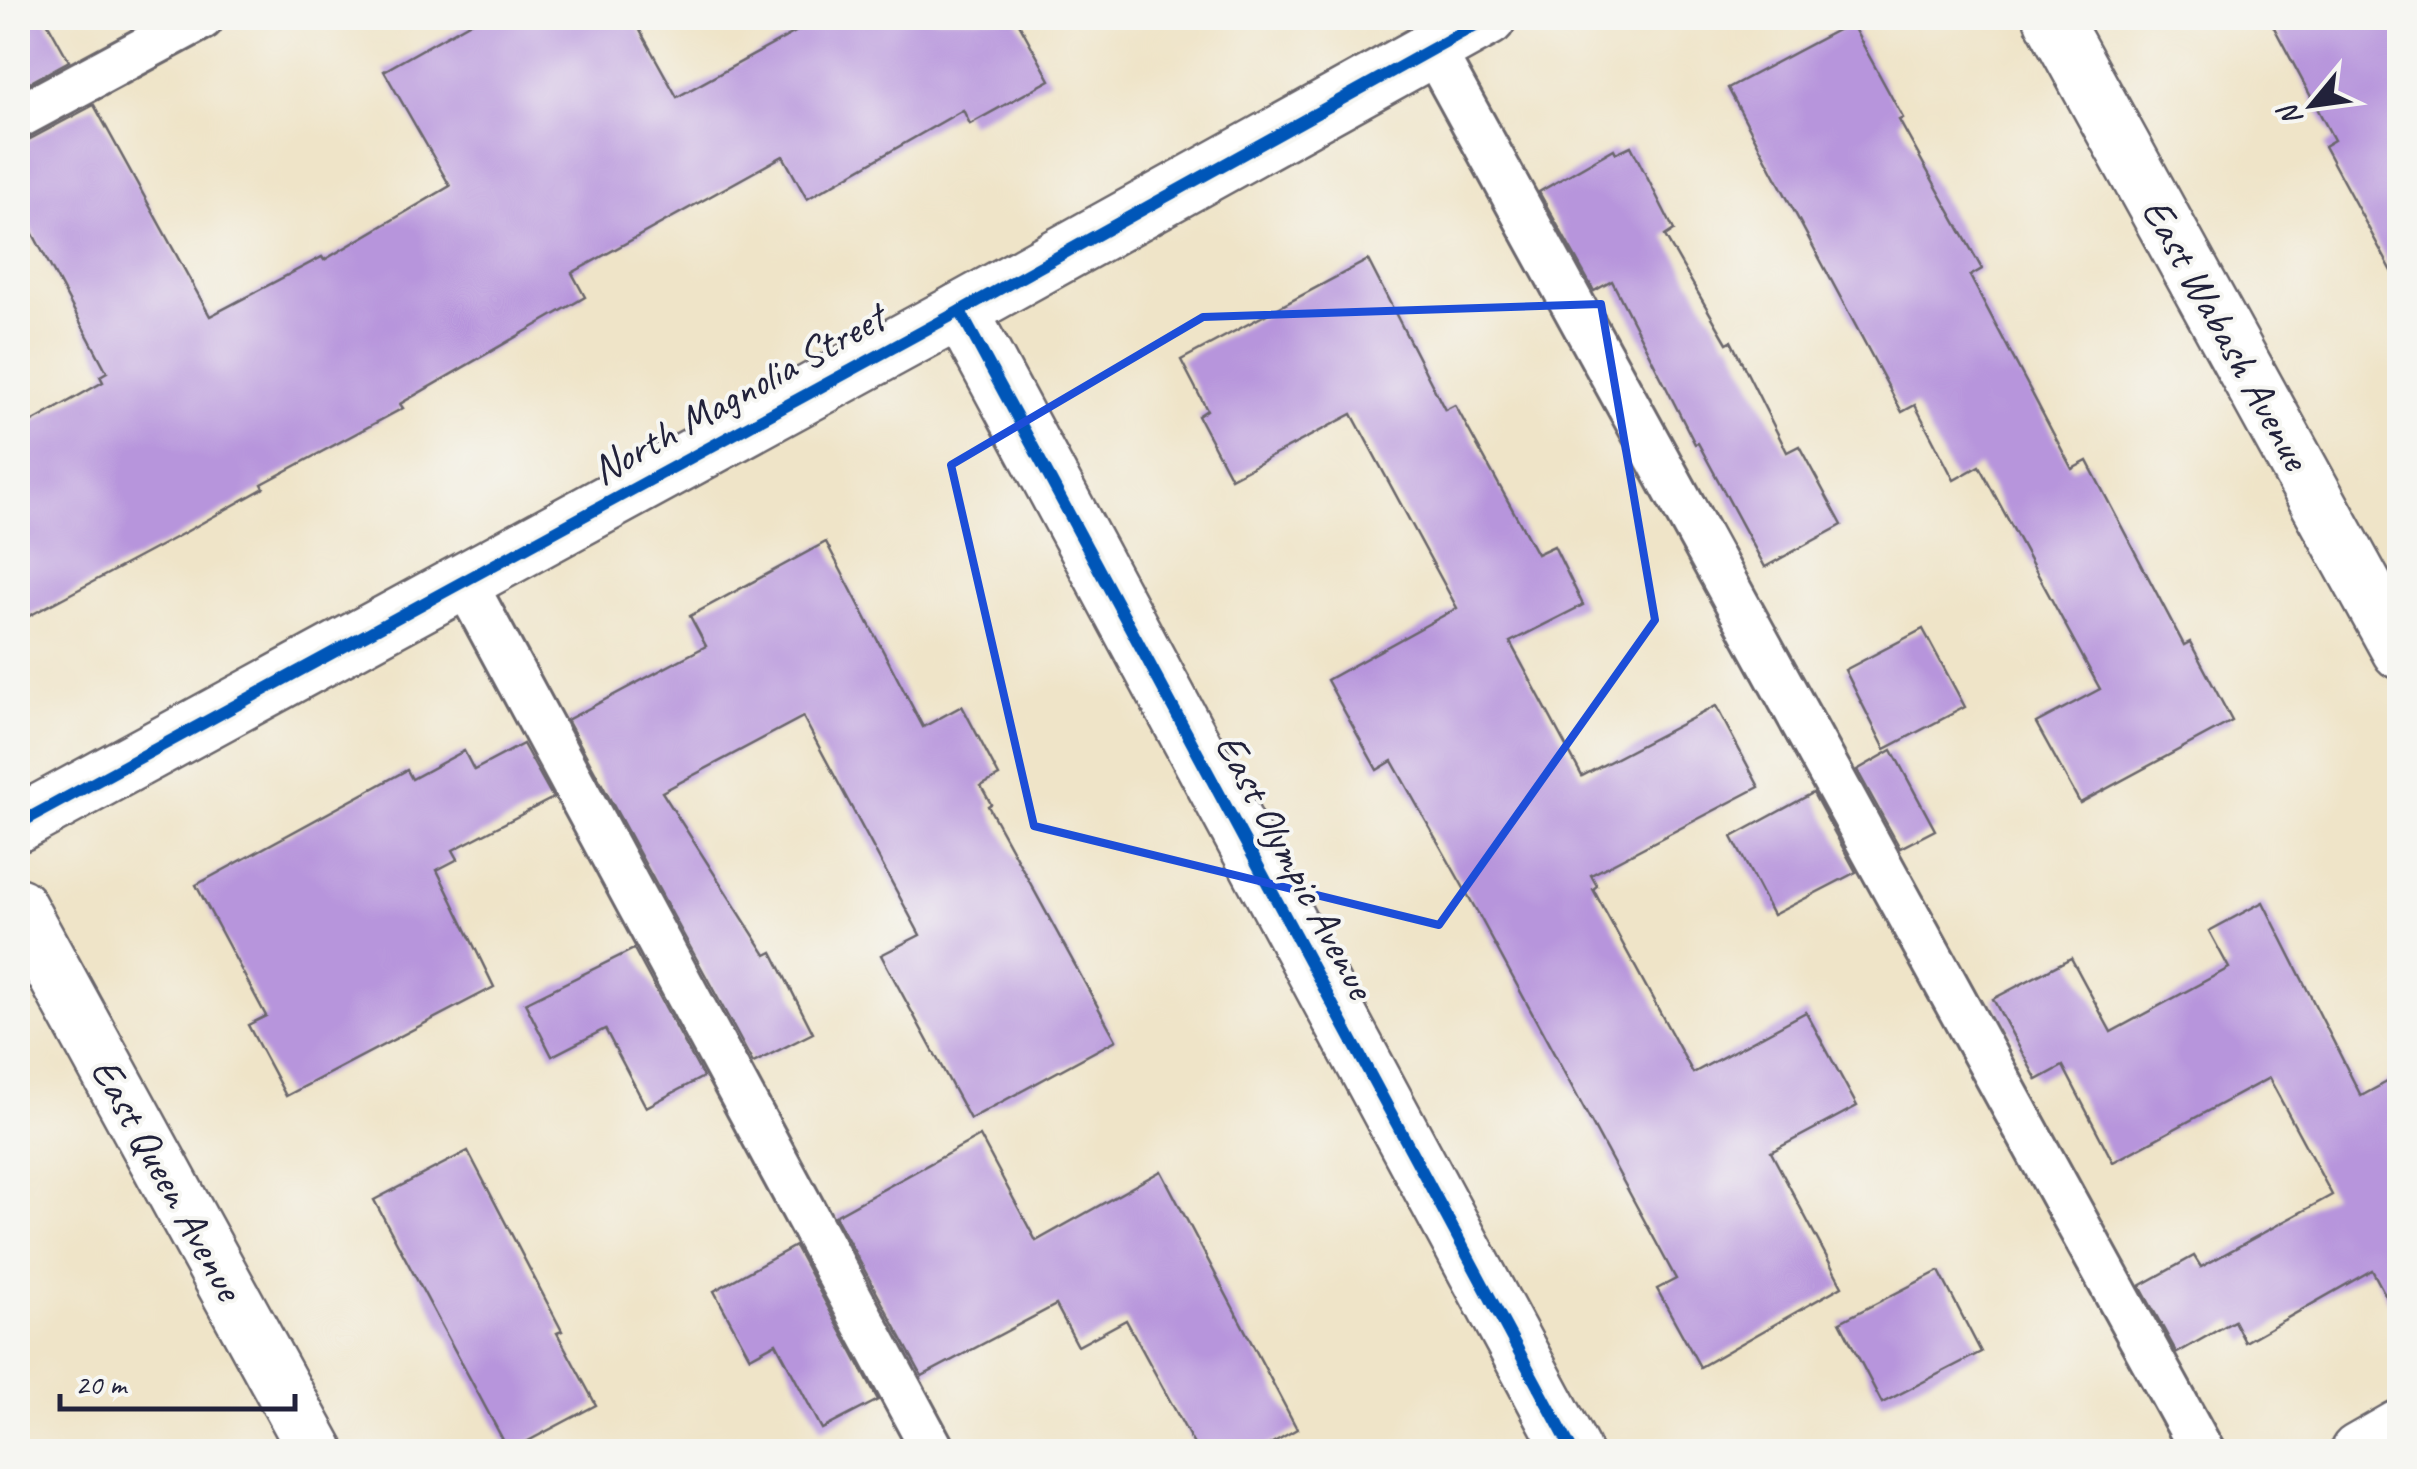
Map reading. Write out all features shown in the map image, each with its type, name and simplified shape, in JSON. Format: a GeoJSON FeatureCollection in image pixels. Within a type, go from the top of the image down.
{"type":"FeatureCollection","features":[{"type":"Feature","properties":{"kind":"street","name":"North Magnolia Street"},"geometry":{"type":"LineString","coordinates":[[18,824],[960,311],[1488,18]]}},
{"type":"Feature","properties":{"kind":"street","name":"East Wabash Avenue"},"geometry":{"type":"LineString","coordinates":[[2052,18],[2400,651]]}},
{"type":"Feature","properties":{"kind":"street","name":"East Olympic Avenue"},"geometry":{"type":"LineString","coordinates":[[960,311],[1573,1452]]}},
{"type":"Feature","properties":{"kind":"street","name":"East Queen Avenue"},"geometry":{"type":"LineString","coordinates":[[18,906],[317,1452]]}},
{"type":"Feature","properties":{"kind":"street"},"geometry":{"type":"LineString","coordinates":[[2358,1452],[2400,1428]]}},
{"type":"Feature","properties":{"kind":"lane"},"geometry":{"type":"LineString","coordinates":[[18,116],[202,18]]}},
{"type":"Feature","properties":{"kind":"lane"},"geometry":{"type":"LineString","coordinates":[[1432,48],[2203,1452]]}},
{"type":"Feature","properties":{"kind":"lane"},"geometry":{"type":"LineString","coordinates":[[464,581],[934,1452]]}},
{"type":"Feature","properties":{"kind":"highlighted area"},"geometry":{"type":"Polygon","coordinates":[[[1601,304],[1655,620],[1439,925],[1034,826],[951,465],[1203,317],[1601,304]]]}},
{"type":"Feature","properties":{"kind":"building"},"geometry":{"type":"Polygon","coordinates":[[[18,18],[45,18],[69,61],[18,89],[18,18]]]}},
{"type":"Feature","properties":{"kind":"building"},"geometry":{"type":"Polygon","coordinates":[[[478,18],[633,18],[677,97],[821,18],[1016,18],[1050,80],[970,124],[963,110],[807,199],[783,156],[572,273],[585,297],[400,404],[403,408],[18,622],[18,430],[103,382],[100,376],[107,372],[18,206],[18,142],[94,105],[210,316],[322,257],[324,260],[450,186],[384,71],[478,18]]]}},
{"type":"Feature","properties":{"kind":"building"},"geometry":{"type":"Polygon","coordinates":[[[2269,18],[2400,18],[2400,286],[2324,146],[2334,140],[2269,18]]]}},
{"type":"Feature","properties":{"kind":"building"},"geometry":{"type":"Polygon","coordinates":[[[1851,23],[1903,118],[1899,120],[1982,269],[1970,276],[2072,469],[2087,461],[2184,645],[2190,642],[2232,721],[2080,803],[2036,723],[2100,689],[1979,466],[1954,480],[1915,405],[1902,412],[1728,88],[1851,23]]]}},
{"type":"Feature","properties":{"kind":"building"},"geometry":{"type":"Polygon","coordinates":[[[1631,146],[1674,230],[1665,236],[1727,343],[1731,341],[1787,452],[1799,446],[1842,525],[1765,567],[1698,443],[1695,444],[1612,281],[1594,291],[1539,192],[1614,149],[1616,153],[1631,146]]]}},
{"type":"Feature","properties":{"kind":"building"},"geometry":{"type":"Polygon","coordinates":[[[1368,260],[1445,410],[1455,405],[1537,554],[1554,546],[1583,605],[1510,642],[1582,776],[1716,706],[1759,787],[1591,875],[1597,886],[1593,889],[1693,1073],[1806,1012],[1857,1106],[1771,1152],[1842,1286],[1700,1367],[1657,1289],[1676,1279],[1479,915],[1392,761],[1377,770],[1327,680],[1457,608],[1352,414],[1231,478],[1198,416],[1207,410],[1181,360],[1368,260]]]}},
{"type":"Feature","properties":{"kind":"building"},"geometry":{"type":"Polygon","coordinates":[[[826,542],[923,727],[962,706],[999,776],[981,786],[991,804],[988,806],[1116,1040],[970,1119],[881,955],[920,935],[803,717],[662,792],[766,955],[772,952],[813,1033],[753,1063],[567,720],[706,646],[690,616],[826,542]]]}},
{"type":"Feature","properties":{"kind":"building"},"geometry":{"type":"Polygon","coordinates":[[[1923,629],[1965,707],[1885,749],[1845,670],[1923,629]]]}},
{"type":"Feature","properties":{"kind":"building"},"geometry":{"type":"Polygon","coordinates":[[[523,744],[553,798],[453,850],[458,859],[437,870],[494,987],[286,1096],[248,1025],[266,1016],[196,885],[407,770],[412,779],[464,751],[474,770],[523,744]]]}},
{"type":"Feature","properties":{"kind":"building"},"geometry":{"type":"Polygon","coordinates":[[[1892,750],[1935,830],[1900,848],[1857,770],[1892,750]]]}},
{"type":"Feature","properties":{"kind":"building"},"geometry":{"type":"Polygon","coordinates":[[[1813,793],[1856,872],[1773,915],[1732,837],[1813,793]]]}},
{"type":"Feature","properties":{"kind":"building"},"geometry":{"type":"Polygon","coordinates":[[[2263,902],[2361,1096],[2400,1075],[2400,1322],[2372,1270],[2245,1342],[2234,1321],[2177,1353],[2140,1286],[2194,1256],[2201,1267],[2332,1195],[2269,1078],[2113,1162],[2063,1066],[2037,1080],[1993,999],[2071,958],[2111,1032],[2229,968],[2209,931],[2263,902]]]}},
{"type":"Feature","properties":{"kind":"building"},"geometry":{"type":"Polygon","coordinates":[[[634,949],[703,1077],[646,1107],[605,1029],[552,1056],[525,1003],[634,949]]]}},
{"type":"Feature","properties":{"kind":"building"},"geometry":{"type":"Polygon","coordinates":[[[980,1136],[1036,1241],[1161,1171],[1297,1429],[1256,1452],[1198,1452],[1126,1320],[1078,1346],[1056,1305],[922,1376],[835,1216],[980,1136]]]}},
{"type":"Feature","properties":{"kind":"building"},"geometry":{"type":"Polygon","coordinates":[[[468,1151],[596,1405],[509,1451],[374,1200],[468,1151]]]}},
{"type":"Feature","properties":{"kind":"building"},"geometry":{"type":"Polygon","coordinates":[[[795,1246],[878,1400],[822,1429],[776,1343],[750,1357],[714,1291],[795,1246]]]}},
{"type":"Feature","properties":{"kind":"building"},"geometry":{"type":"Polygon","coordinates":[[[1939,1271],[1981,1352],[1882,1403],[1840,1322],[1939,1271]]]}},
{"type":"Feature","properties":{"kind":"cycle path"},"geometry":{"type":"LineString","coordinates":[[18,824],[960,311],[1488,18]]}},
{"type":"Feature","properties":{"kind":"cycle path"},"geometry":{"type":"LineString","coordinates":[[960,311],[1573,1452]]}}]}
